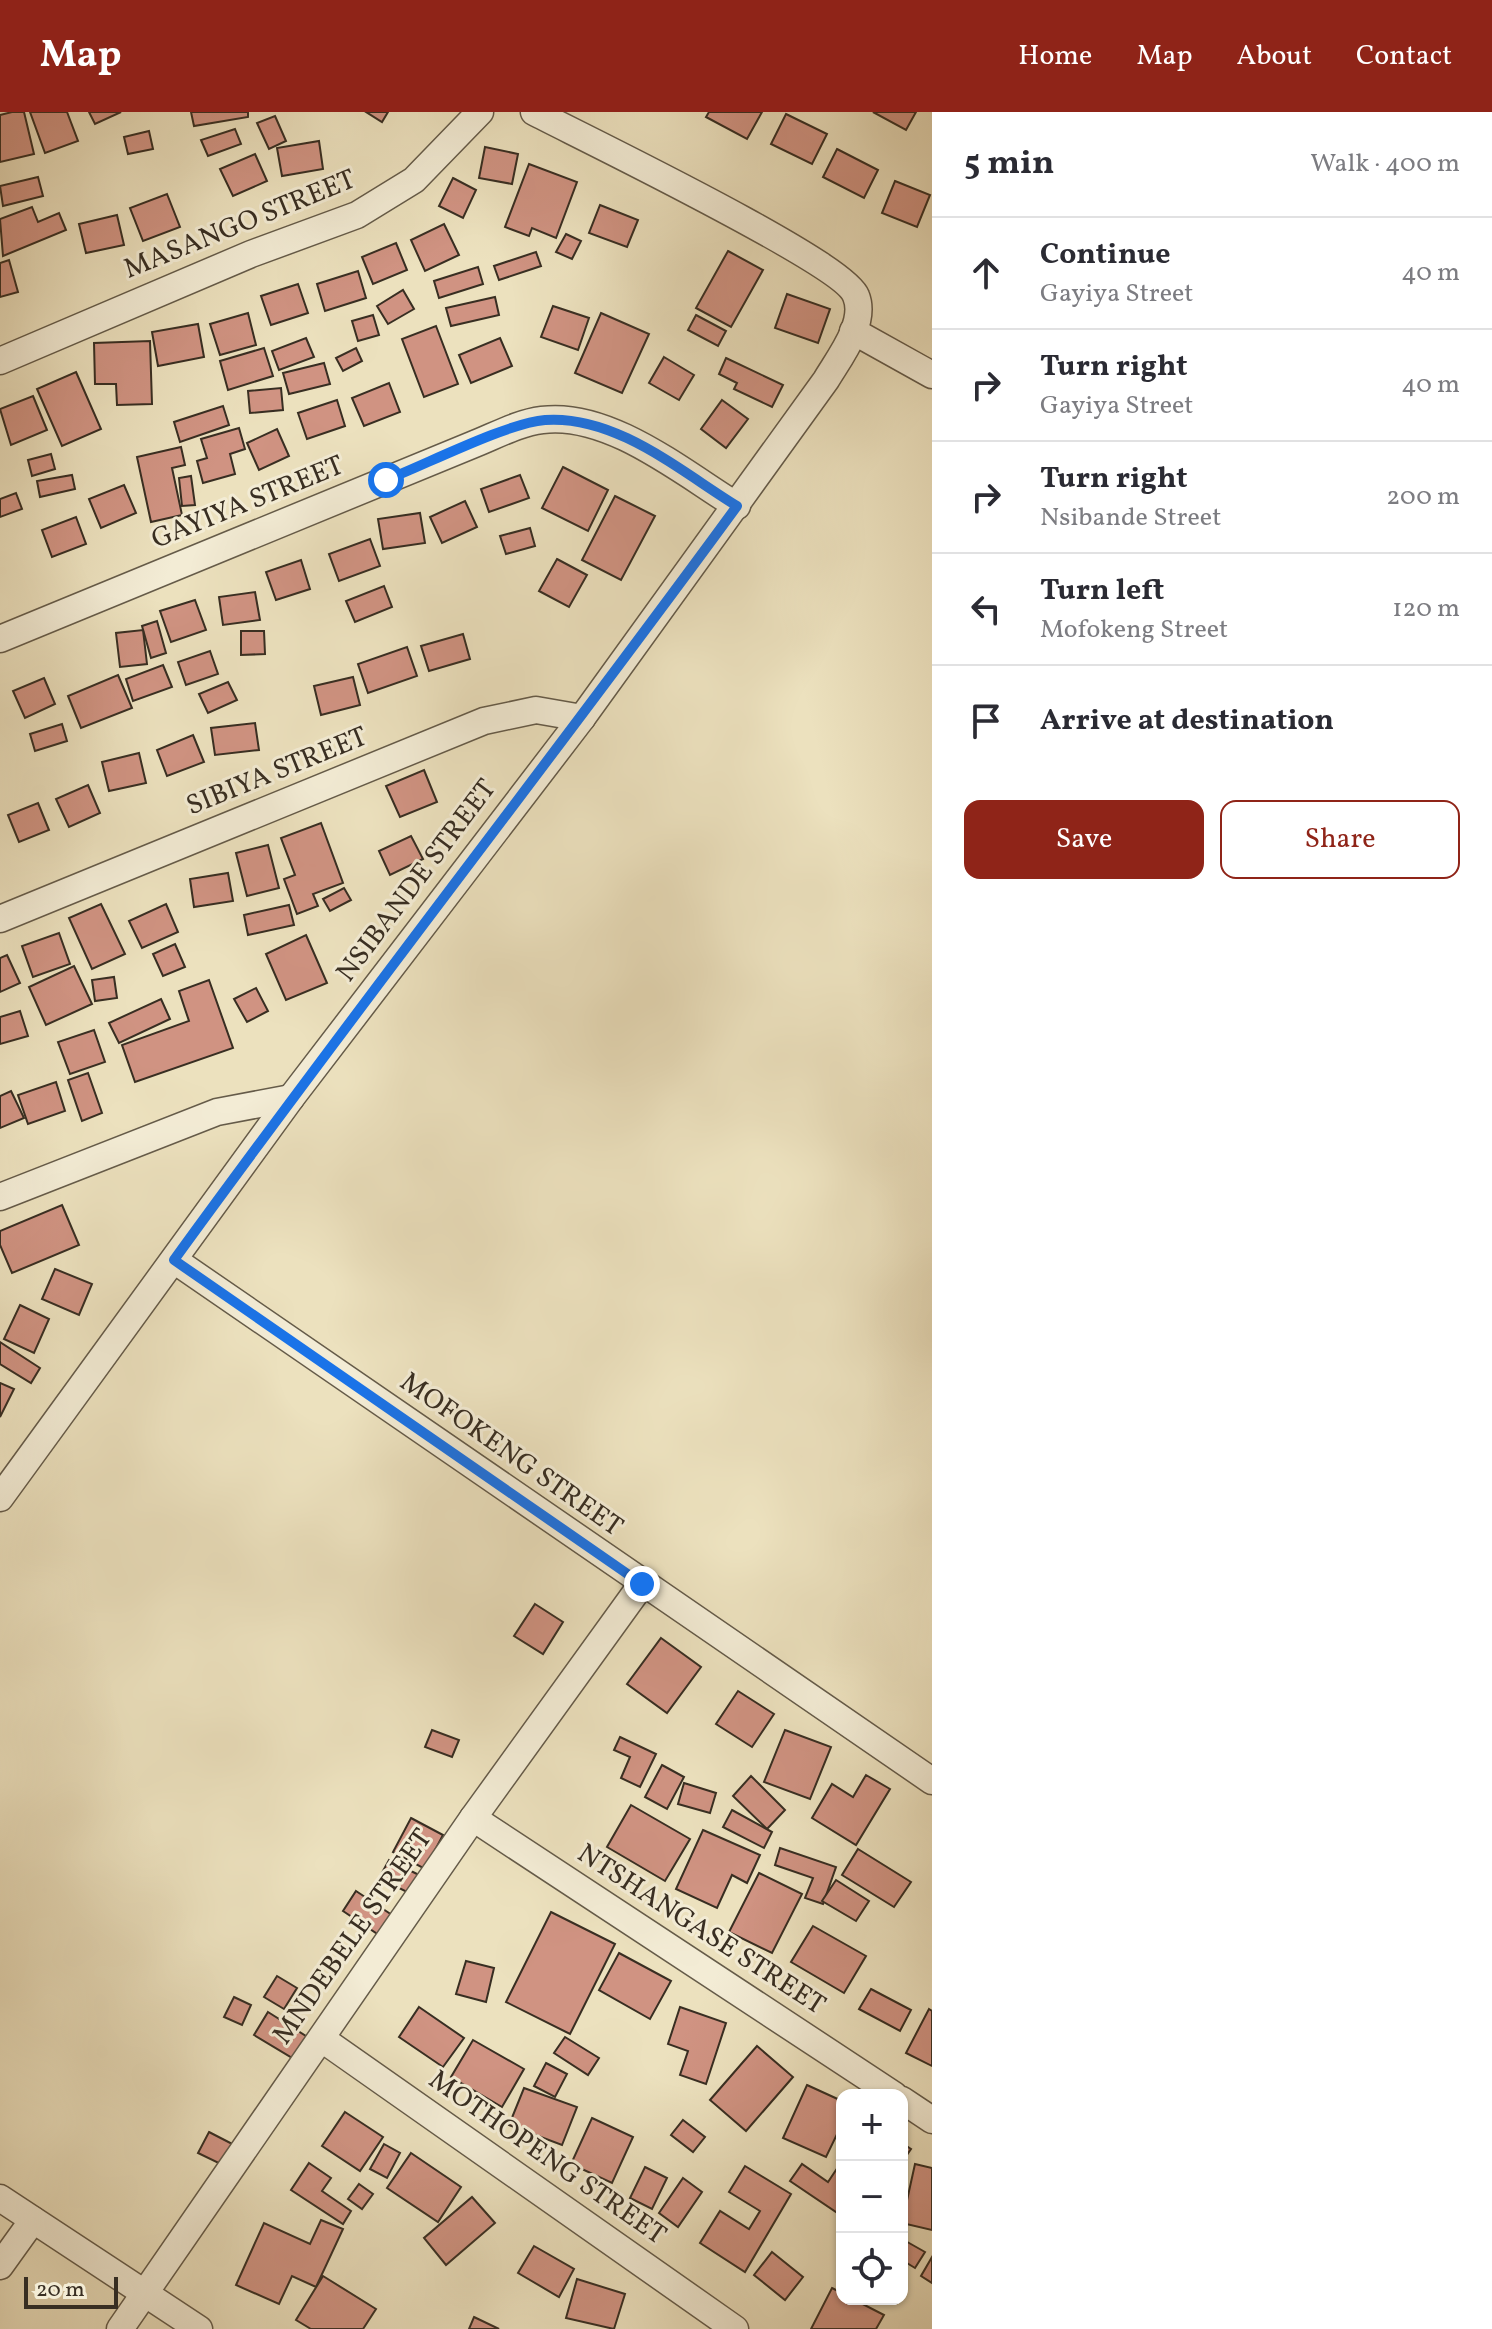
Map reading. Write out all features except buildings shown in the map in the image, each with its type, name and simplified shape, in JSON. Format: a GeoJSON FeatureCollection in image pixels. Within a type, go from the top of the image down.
{"type":"FeatureCollection","features":[{"type":"Feature","properties":{"kind":"street","name":"MASANGO STREET"},"geometry":{"type":"LineString","coordinates":[[0,361],[251,254],[357,215],[414,180],[480,112]]}},
{"type":"Feature","properties":{"kind":"street","name":"NSIBANDE STREET"},"geometry":{"type":"LineString","coordinates":[[0,1498],[291,1098],[582,718],[737,506],[826,380],[853,331],[859,311],[855,292],[812,257],[534,112]]}},
{"type":"Feature","properties":{"kind":"street"},"geometry":{"type":"LineString","coordinates":[[853,331],[932,375]]}},
{"type":"Feature","properties":{"kind":"street","name":"GAYIYA STREET"},"geometry":{"type":"LineString","coordinates":[[0,639],[472,445],[543,420],[591,424],[618,433],[737,506]]}},
{"type":"Feature","properties":{"kind":"street","name":"SIBIYA STREET"},"geometry":{"type":"LineString","coordinates":[[0,919],[484,721],[536,710],[582,718]]}},
{"type":"Feature","properties":{"kind":"street"},"geometry":{"type":"LineString","coordinates":[[0,1197],[217,1112],[291,1098]]}},
{"type":"Feature","properties":{"kind":"street","name":"MOFOKENG STREET"},"geometry":{"type":"LineString","coordinates":[[174,1260],[932,1781]]}},
{"type":"Feature","properties":{"kind":"street","name":"MNDEBELE STREET"},"geometry":{"type":"LineString","coordinates":[[120,2329],[473,1818],[642,1584]]}},
{"type":"Feature","properties":{"kind":"street","name":"NTSHANGASE STREET"},"geometry":{"type":"LineString","coordinates":[[473,1818],[885,2089]]}},
{"type":"Feature","properties":{"kind":"street","name":"MOTHOPENG STREET"},"geometry":{"type":"LineString","coordinates":[[322,2039],[735,2329]]}},
{"type":"Feature","properties":{"kind":"street"},"geometry":{"type":"LineString","coordinates":[[908,2104],[932,2120]]}},
{"type":"Feature","properties":{"kind":"street"},"geometry":{"type":"LineString","coordinates":[[0,2198],[199,2329]]}},
{"type":"Feature","properties":{"kind":"street"},"geometry":{"type":"LineString","coordinates":[[0,2266],[33,2220]]}},
{"type":"Feature","properties":{"kind":"route"},"geometry":{"type":"LineString","coordinates":[[386,480],[525,424],[567,420],[618,433],[737,506],[582,718],[291,1098],[174,1260],[642,1584]]}}]}
